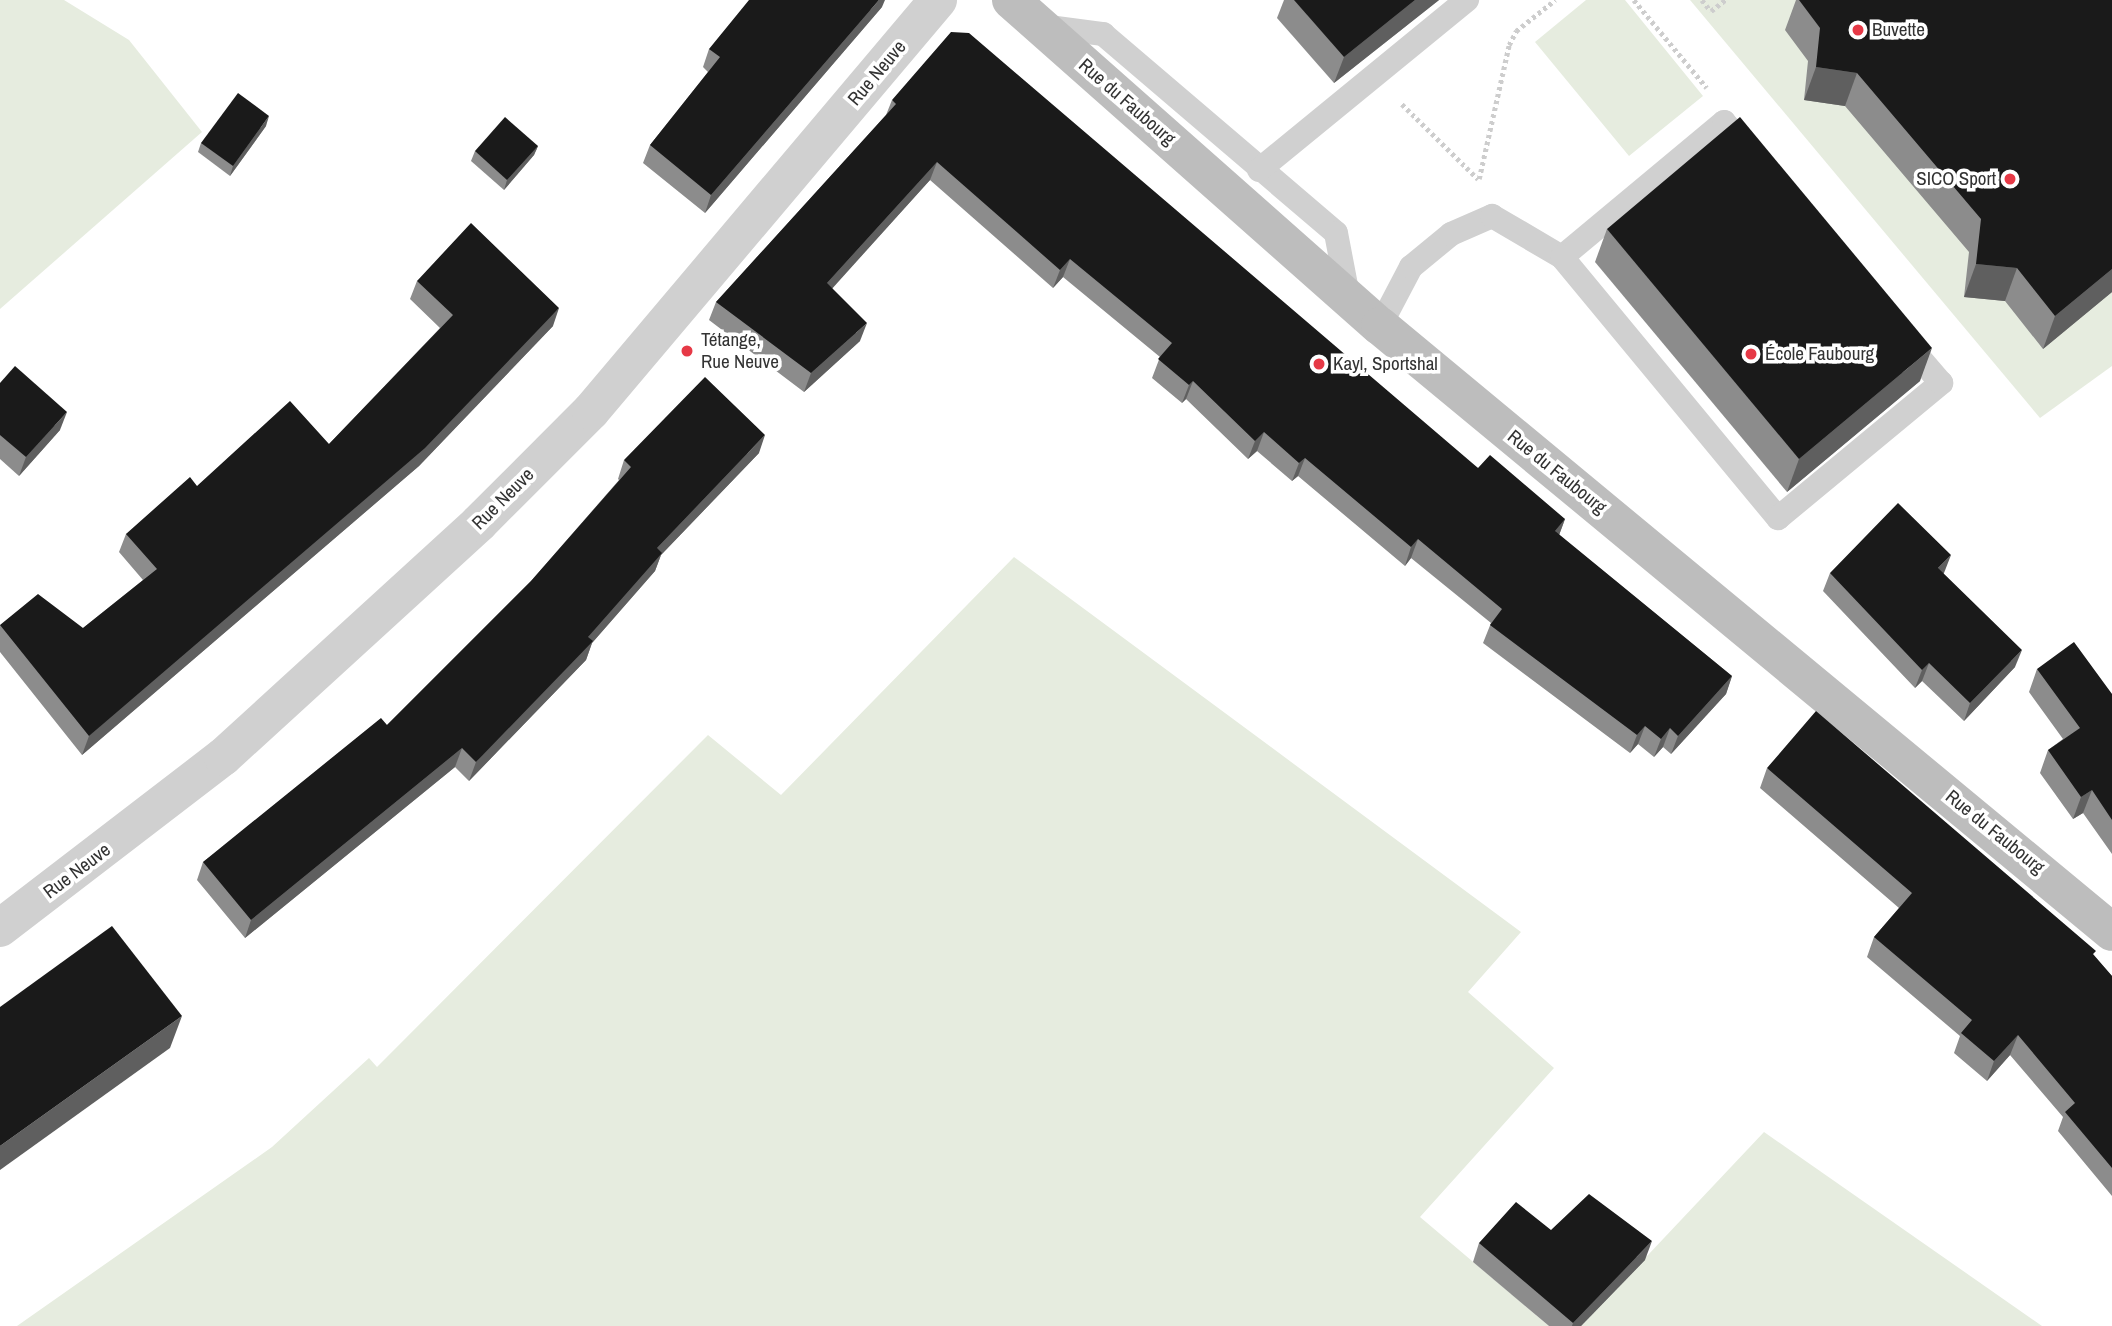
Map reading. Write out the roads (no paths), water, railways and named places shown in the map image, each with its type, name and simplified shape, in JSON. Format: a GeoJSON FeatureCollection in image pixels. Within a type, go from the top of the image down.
{"type":"FeatureCollection","features":[{"type":"Feature","properties":{"kind":"main road","name":"Rue du Faubourg"},"geometry":{"type":"LineString","coordinates":[[1012,0],[1380,326],[2112,932]]}},
{"type":"Feature","properties":{"kind":"street","name":"Rue Neuve"},"geometry":{"type":"LineString","coordinates":[[0,928],[223,757],[479,523],[591,411],[938,0]]}},
{"type":"Feature","properties":{"kind":"lane"},"geometry":{"type":"LineString","coordinates":[[1259,170],[1371,74],[1467,0]]}},
{"type":"Feature","properties":{"kind":"lane"},"geometry":{"type":"LineString","coordinates":[[1040,26],[1103,34],[1259,170],[1336,233],[1348,296]]}},
{"type":"Feature","properties":{"kind":"lane"},"geometry":{"type":"LineString","coordinates":[[1562,257],[1724,122],[1768,174]]}},
{"type":"Feature","properties":{"kind":"lane"},"geometry":{"type":"LineString","coordinates":[[1380,326],[1411,267],[1451,234],[1492,216],[1562,257],[1778,518],[1941,383],[1889,320]]}},
{"type":"Feature","properties":{"kind":"place","name":"Buvette"},"geometry":{"type":"Point","coordinates":[1858,30]}},
{"type":"Feature","properties":{"kind":"place","name":"SICO Sport"},"geometry":{"type":"Point","coordinates":[2010,179]}},
{"type":"Feature","properties":{"kind":"place","name":"Tétange, Rue Neuve"},"geometry":{"type":"Point","coordinates":[687,351]}},
{"type":"Feature","properties":{"kind":"place","name":"École Faubourg"},"geometry":{"type":"Point","coordinates":[1751,354]}},
{"type":"Feature","properties":{"kind":"place","name":"Kayl, Sportshal"},"geometry":{"type":"Point","coordinates":[1319,364]}}]}
